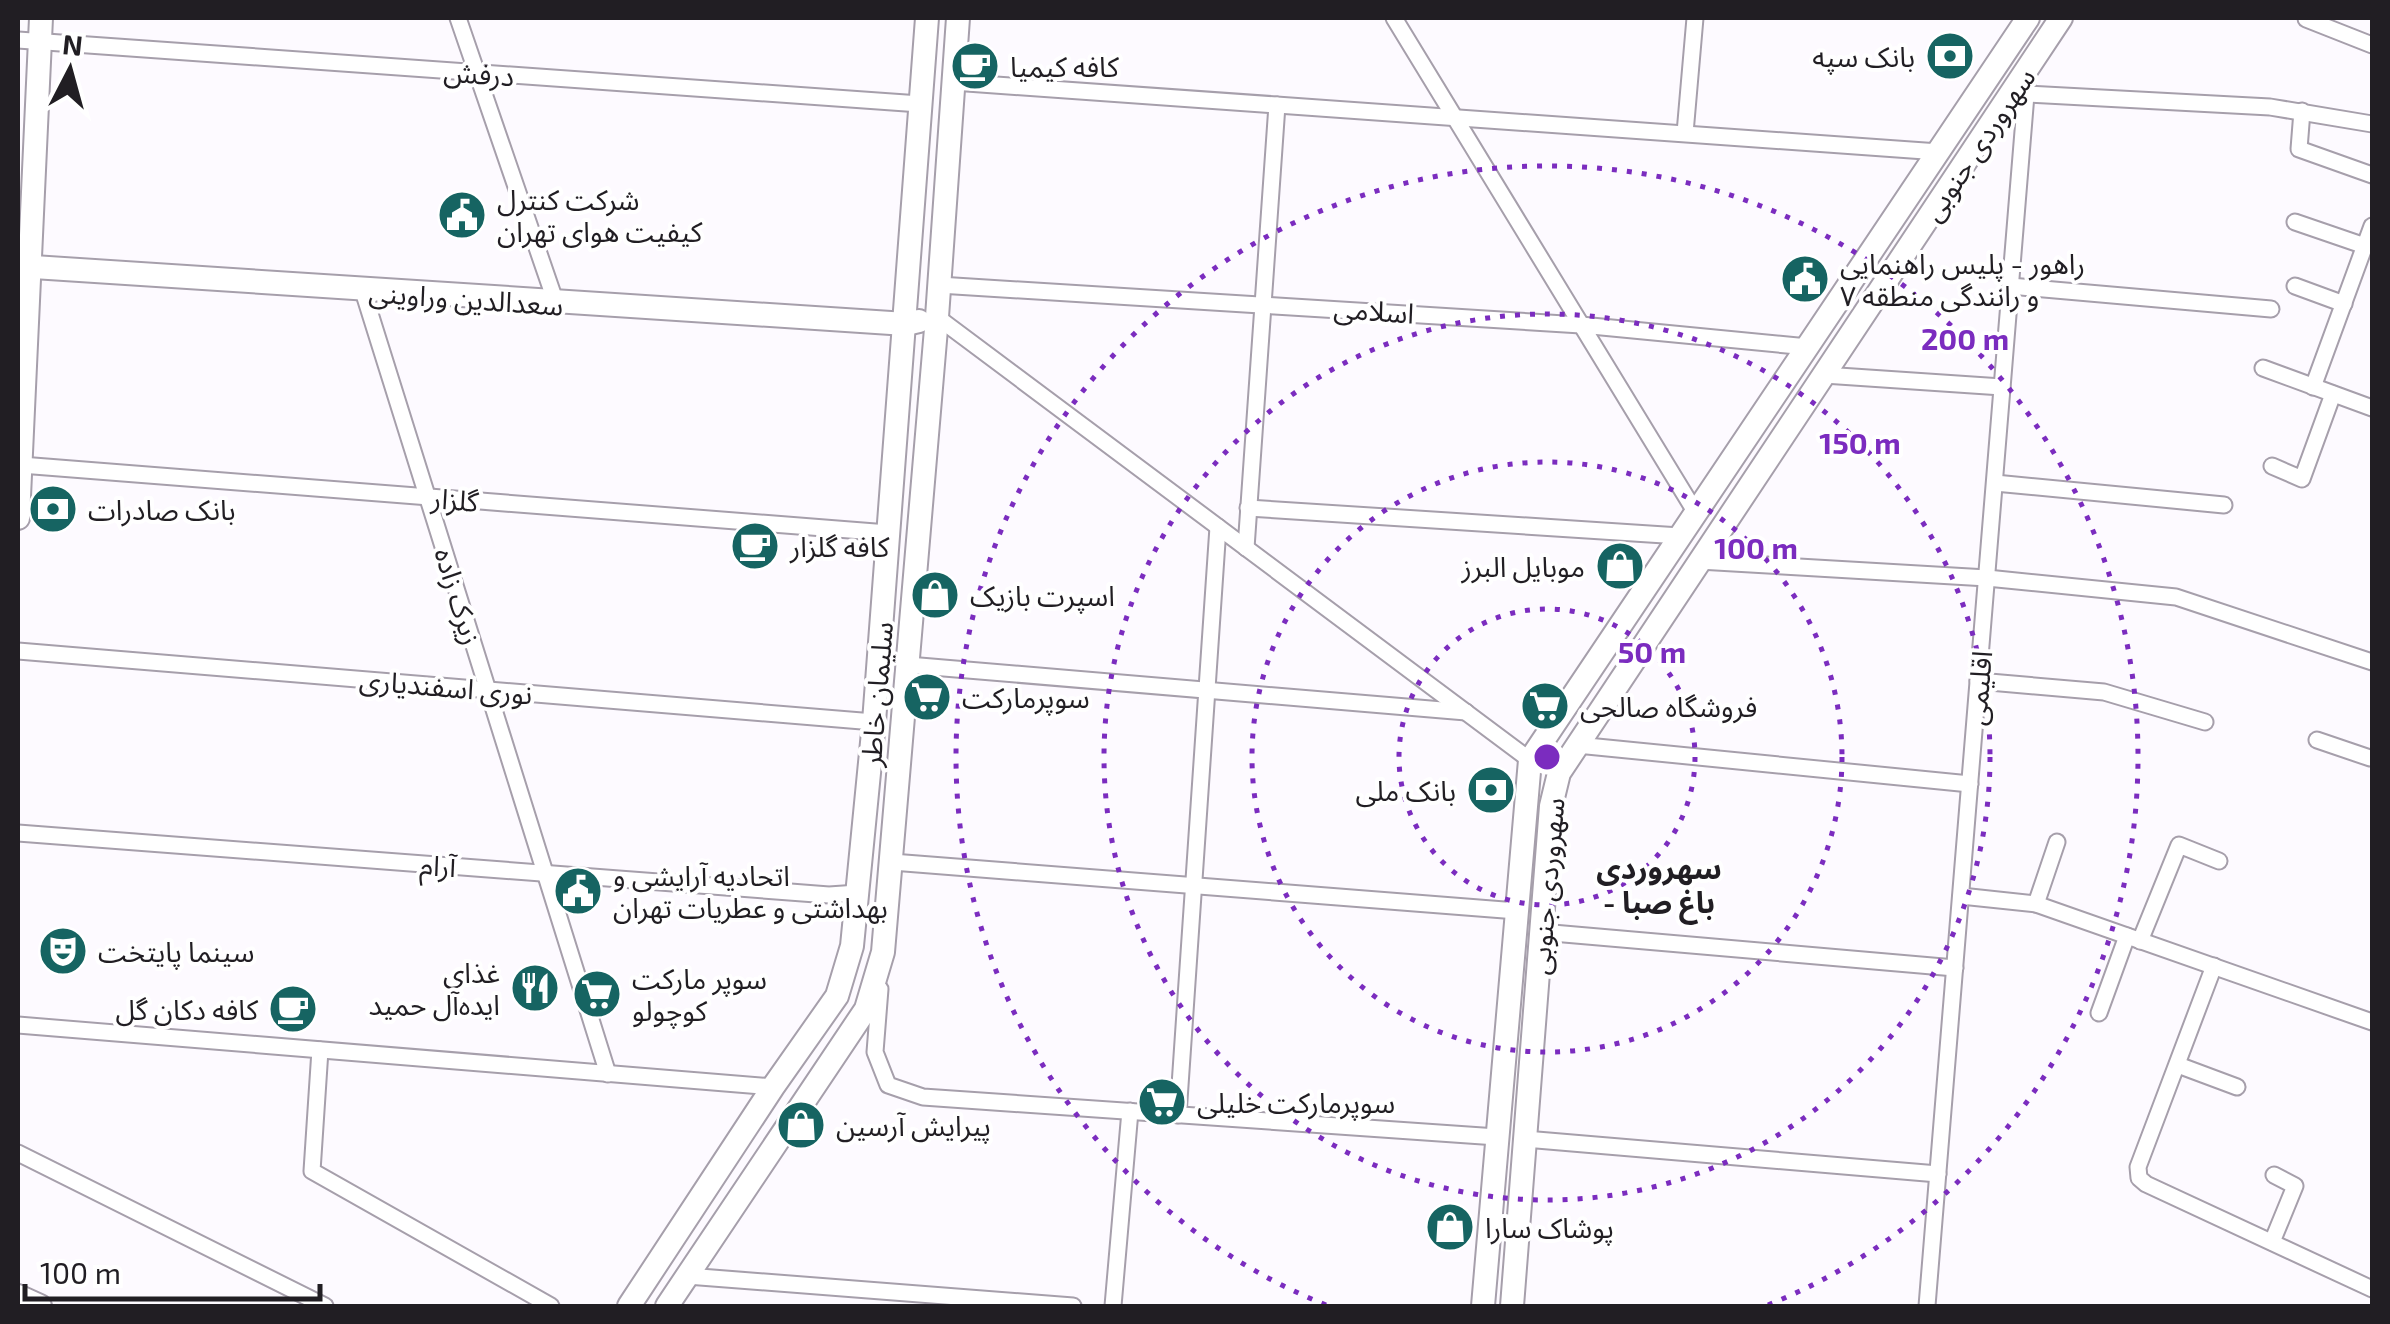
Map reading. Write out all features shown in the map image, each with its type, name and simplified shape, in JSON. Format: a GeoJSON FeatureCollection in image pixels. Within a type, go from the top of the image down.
{"type":"FeatureCollection","features":[{"type":"Feature","properties":{"kind":"main road"},"geometry":{"type":"LineString","coordinates":[[18,518],[28,41],[40,18]]}},
{"type":"Feature","properties":{"kind":"main road","name":"سلیمان خاطر"},"geometry":{"type":"LineString","coordinates":[[629,1306],[837,996],[852,946],[906,324],[926,18]]}},
{"type":"Feature","properties":{"kind":"main road","name":"سلیمان خاطر"},"geometry":{"type":"LineString","coordinates":[[667,1306],[866,1009],[882,952],[937,317],[958,18]]}},
{"type":"Feature","properties":{"kind":"main road","name":"سهروردی جنوبی"},"geometry":{"type":"LineString","coordinates":[[1483,1306],[1530,760],[2028,18]]}},
{"type":"Feature","properties":{"kind":"main road","name":"سهروردی جنوبی"},"geometry":{"type":"LineString","coordinates":[[1512,1306],[1551,806],[1559,773],[2062,18]]}},
{"type":"Feature","properties":{"kind":"main road"},"geometry":{"type":"LineString","coordinates":[[1939,152],[1962,167]]}},
{"type":"Feature","properties":{"kind":"main road","name":"سعدالدین وراوینی"},"geometry":{"type":"LineString","coordinates":[[22,266],[906,324],[937,317]]}},
{"type":"Feature","properties":{"kind":"main road"},"geometry":{"type":"LineString","coordinates":[[1498,1136],[1525,1139]]}},
{"type":"Feature","properties":{"kind":"main road"},"geometry":{"type":"LineString","coordinates":[[18,1296],[40,1306]]}},
{"type":"Feature","properties":{"kind":"street"},"geometry":{"type":"LineString","coordinates":[[458,18],[556,303]]}},
{"type":"Feature","properties":{"kind":"street"},"geometry":{"type":"LineString","coordinates":[[1394,18],[1696,514]]}},
{"type":"Feature","properties":{"kind":"street"},"geometry":{"type":"LineString","coordinates":[[1685,134],[1694,18]]}},
{"type":"Feature","properties":{"kind":"street"},"geometry":{"type":"LineString","coordinates":[[2306,19],[2372,45]]}},
{"type":"Feature","properties":{"kind":"street","name":"درفش"},"geometry":{"type":"LineString","coordinates":[[28,41],[920,104]]}},
{"type":"Feature","properties":{"kind":"street","name":"اقلیمی"},"geometry":{"type":"LineString","coordinates":[[1927,1306],[2028,70]]}},
{"type":"Feature","properties":{"kind":"street"},"geometry":{"type":"LineString","coordinates":[[953,82],[1939,152]]}},
{"type":"Feature","properties":{"kind":"street"},"geometry":{"type":"LineString","coordinates":[[2026,94],[2302,111],[2372,124]]}},
{"type":"Feature","properties":{"kind":"street"},"geometry":{"type":"LineString","coordinates":[[1246,548],[1276,105]]}},
{"type":"Feature","properties":{"kind":"street"},"geometry":{"type":"LineString","coordinates":[[2302,111],[2298,149],[2372,175]]}},
{"type":"Feature","properties":{"kind":"street"},"geometry":{"type":"LineString","coordinates":[[2295,222],[2370,235],[2313,387]]}},
{"type":"Feature","properties":{"kind":"street","name":"اسلامی"},"geometry":{"type":"LineString","coordinates":[[939,285],[1263,302],[1581,325],[1808,347]]}},
{"type":"Feature","properties":{"kind":"street"},"geometry":{"type":"LineString","coordinates":[[2010,286],[2271,309]]}},
{"type":"Feature","properties":{"kind":"street"},"geometry":{"type":"LineString","coordinates":[[2294,286],[2344,304]]}},
{"type":"Feature","properties":{"kind":"street","name":"زیرک زاده"},"geometry":{"type":"LineString","coordinates":[[364,291],[608,1074]]}},
{"type":"Feature","properties":{"kind":"street"},"geometry":{"type":"LineString","coordinates":[[937,317],[1530,760]]}},
{"type":"Feature","properties":{"kind":"street"},"geometry":{"type":"LineString","coordinates":[[2263,368],[2372,408]]}},
{"type":"Feature","properties":{"kind":"street"},"geometry":{"type":"LineString","coordinates":[[1824,375],[2002,388]]}},
{"type":"Feature","properties":{"kind":"street"},"geometry":{"type":"LineString","coordinates":[[2272,466],[2302,479],[2334,394]]}},
{"type":"Feature","properties":{"kind":"street","name":"گلزار"},"geometry":{"type":"LineString","coordinates":[[21,465],[888,533]]}},
{"type":"Feature","properties":{"kind":"street"},"geometry":{"type":"LineString","coordinates":[[1994,483],[2224,505]]}},
{"type":"Feature","properties":{"kind":"street"},"geometry":{"type":"LineString","coordinates":[[1248,508],[1680,536]]}},
{"type":"Feature","properties":{"kind":"street"},"geometry":{"type":"LineString","coordinates":[[1178,1114],[1218,527]]}},
{"type":"Feature","properties":{"kind":"street"},"geometry":{"type":"LineString","coordinates":[[1700,561],[1987,578],[2176,597],[2372,662]]}},
{"type":"Feature","properties":{"kind":"street","name":"نوری اسفندیاری"},"geometry":{"type":"LineString","coordinates":[[18,652],[874,722]]}},
{"type":"Feature","properties":{"kind":"street"},"geometry":{"type":"LineString","coordinates":[[908,664],[1466,712]]}},
{"type":"Feature","properties":{"kind":"street"},"geometry":{"type":"LineString","coordinates":[[1978,682],[2104,692],[2205,722]]}},
{"type":"Feature","properties":{"kind":"street"},"geometry":{"type":"LineString","coordinates":[[2316,740],[2370,758]]}},
{"type":"Feature","properties":{"kind":"street"},"geometry":{"type":"LineString","coordinates":[[1577,745],[1970,784]]}},
{"type":"Feature","properties":{"kind":"street","name":"آرام"},"geometry":{"type":"LineString","coordinates":[[18,833],[828,895],[858,893]]}},
{"type":"Feature","properties":{"kind":"street"},"geometry":{"type":"LineString","coordinates":[[2036,904],[2057,842]]}},
{"type":"Feature","properties":{"kind":"street"},"geometry":{"type":"LineString","coordinates":[[2099,1014],[2179,845],[2218,861]]}},
{"type":"Feature","properties":{"kind":"street"},"geometry":{"type":"LineString","coordinates":[[892,862],[1517,911]]}},
{"type":"Feature","properties":{"kind":"street"},"geometry":{"type":"LineString","coordinates":[[1961,896],[2036,904],[2372,1022]]}},
{"type":"Feature","properties":{"kind":"street"},"geometry":{"type":"LineString","coordinates":[[1541,932],[1955,968]]}},
{"type":"Feature","properties":{"kind":"street"},"geometry":{"type":"LineString","coordinates":[[882,952],[875,1052],[888,1086],[923,1097],[1498,1136]]}},
{"type":"Feature","properties":{"kind":"street"},"geometry":{"type":"LineString","coordinates":[[2214,966],[2138,1167],[2138,1178],[2372,1289]]}},
{"type":"Feature","properties":{"kind":"street"},"geometry":{"type":"LineString","coordinates":[[18,1024],[773,1088]]}},
{"type":"Feature","properties":{"kind":"street"},"geometry":{"type":"LineString","coordinates":[[320,1050],[312,1171],[551,1306]]}},
{"type":"Feature","properties":{"kind":"street"},"geometry":{"type":"LineString","coordinates":[[2178,1065],[2237,1087]]}},
{"type":"Feature","properties":{"kind":"street"},"geometry":{"type":"LineString","coordinates":[[1113,1306],[1130,1111]]}},
{"type":"Feature","properties":{"kind":"street"},"geometry":{"type":"LineString","coordinates":[[1525,1139],[1938,1174]]}},
{"type":"Feature","properties":{"kind":"street"},"geometry":{"type":"LineString","coordinates":[[18,1153],[325,1306]]}},
{"type":"Feature","properties":{"kind":"street"},"geometry":{"type":"LineString","coordinates":[[2272,1242],[2296,1186],[2274,1175]]}},
{"type":"Feature","properties":{"kind":"street"},"geometry":{"type":"LineString","coordinates":[[687,1276],[1073,1306]]}},
{"type":"Feature","properties":{"kind":"place","name":"بانک سپه"},"geometry":{"type":"Point","coordinates":[1950,56]}},
{"type":"Feature","properties":{"kind":"place","name":"کافه کیمیا"},"geometry":{"type":"Point","coordinates":[975,66]}},
{"type":"Feature","properties":{"kind":"place","name":"شرکت کنترل کیفیت هوای تهران"},"geometry":{"type":"Point","coordinates":[462,215]}},
{"type":"Feature","properties":{"kind":"place","name":"راهور - پلیس راهنمایی و رانندگی منطقه ۷"},"geometry":{"type":"Point","coordinates":[1805,279]}},
{"type":"Feature","properties":{"kind":"place","name":"بانک صادرات"},"geometry":{"type":"Point","coordinates":[53,509]}},
{"type":"Feature","properties":{"kind":"place","name":"کافه گلزار"},"geometry":{"type":"Point","coordinates":[755,546]}},
{"type":"Feature","properties":{"kind":"place","name":"موبایل البرز"},"geometry":{"type":"Point","coordinates":[1620,566]}},
{"type":"Feature","properties":{"kind":"place","name":"اسپرت بازیک"},"geometry":{"type":"Point","coordinates":[935,595]}},
{"type":"Feature","properties":{"kind":"place","name":"سوپرمارکت"},"geometry":{"type":"Point","coordinates":[927,697]}},
{"type":"Feature","properties":{"kind":"place","name":"فروشگاه صالحی"},"geometry":{"type":"Point","coordinates":[1545,706]}},
{"type":"Feature","properties":{"kind":"place","name":"بانک ملی"},"geometry":{"type":"Point","coordinates":[1491,790]}},
{"type":"Feature","properties":{"kind":"place","name":"اتحادیه آرایشی و بهداشتی و عطریات تهران"},"geometry":{"type":"Point","coordinates":[578,891]}},
{"type":"Feature","properties":{"kind":"place","name":"سینما پایتخت"},"geometry":{"type":"Point","coordinates":[63,951]}},
{"type":"Feature","properties":{"kind":"place","name":"غذای ایده‌آل حمید"},"geometry":{"type":"Point","coordinates":[535,988]}},
{"type":"Feature","properties":{"kind":"place","name":"سوپر مارکت کوچولو"},"geometry":{"type":"Point","coordinates":[597,994]}},
{"type":"Feature","properties":{"kind":"place","name":"کافه دکان گل"},"geometry":{"type":"Point","coordinates":[293,1009]}},
{"type":"Feature","properties":{"kind":"place","name":"سوپرمارکت خلیلی"},"geometry":{"type":"Point","coordinates":[1162,1102]}},
{"type":"Feature","properties":{"kind":"place","name":"پیرایش آرسین"},"geometry":{"type":"Point","coordinates":[801,1125]}},
{"type":"Feature","properties":{"kind":"place","name":"پوشاک سارا"},"geometry":{"type":"Point","coordinates":[1450,1227]}},
{"type":"Feature","properties":{"kind":"district","name":"سهروردی - باغ صبا"},"geometry":{"type":"Point","coordinates":[1659,884]}}]}
